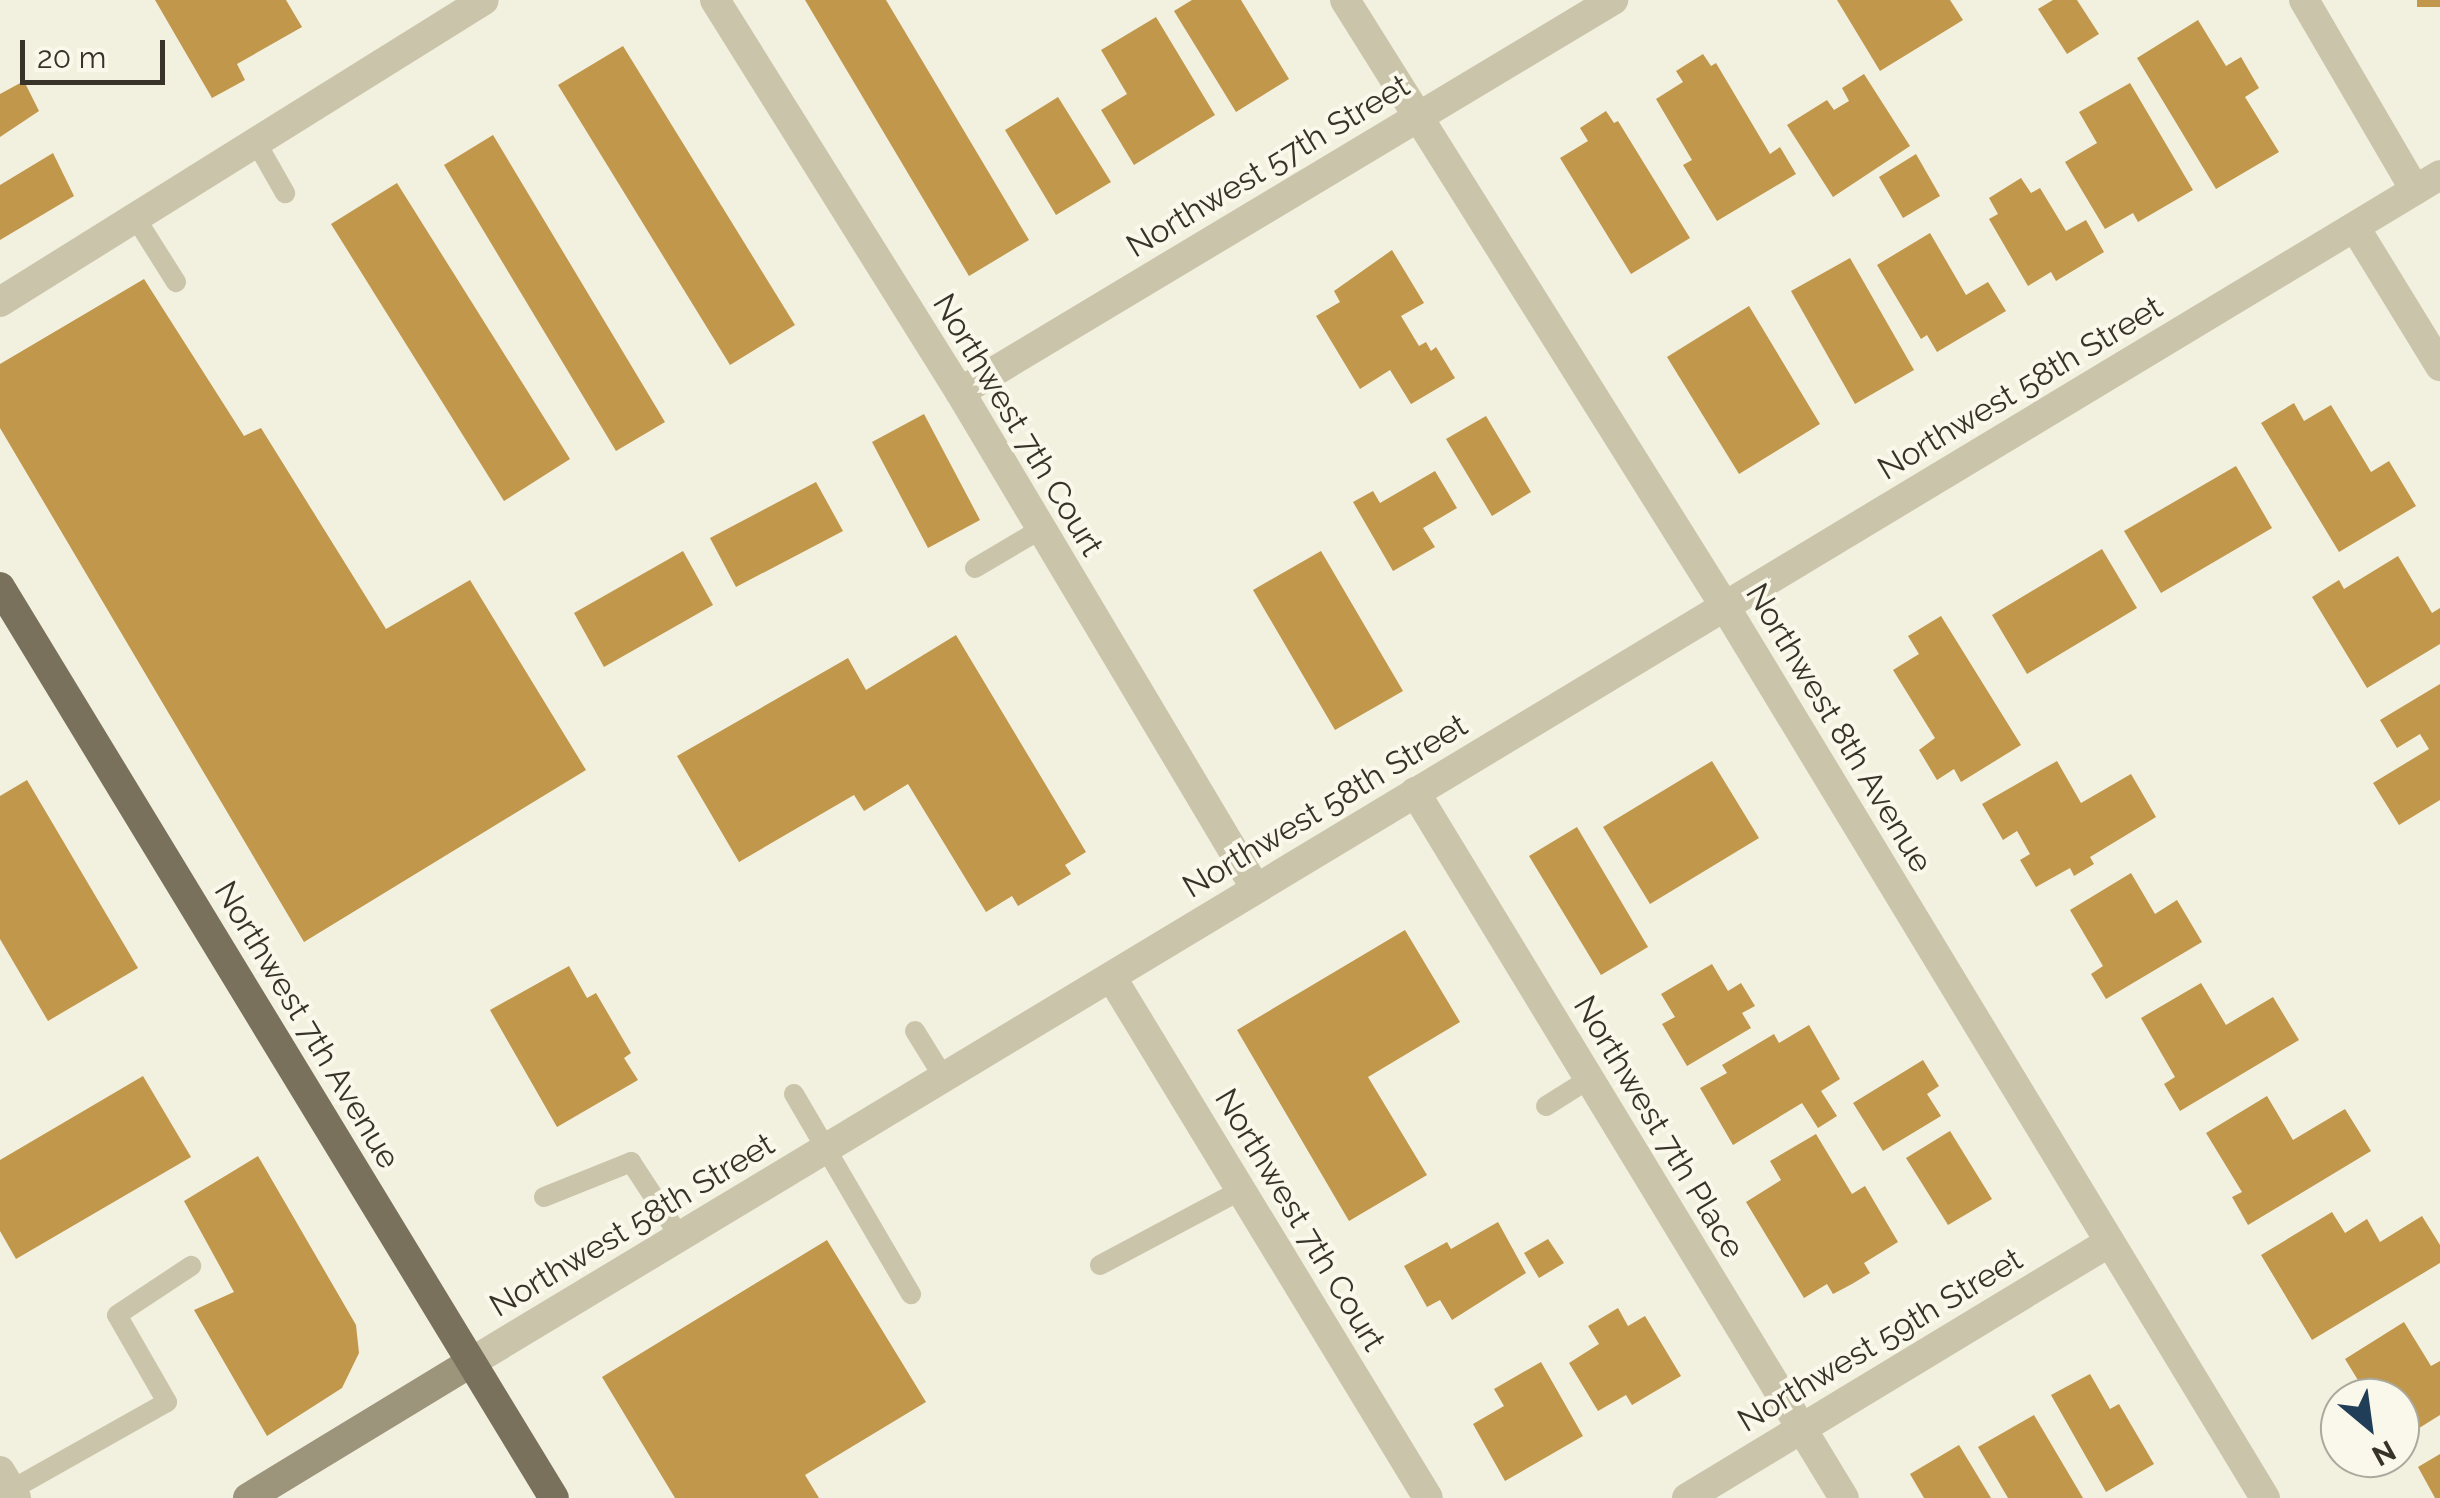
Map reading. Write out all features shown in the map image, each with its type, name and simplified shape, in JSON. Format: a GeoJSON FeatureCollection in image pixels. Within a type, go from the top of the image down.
{"type":"FeatureCollection","features":[{"type":"Feature","properties":{"kind":"main road","name":"Northwest 7th Avenue"},"geometry":{"type":"LineString","coordinates":[[0,587],[554,1498]]}},
{"type":"Feature","properties":{"kind":"street"},"geometry":{"type":"LineString","coordinates":[[0,302],[484,0]]}},
{"type":"Feature","properties":{"kind":"street","name":"Northwest 7th Court"},"geometry":{"type":"LineString","coordinates":[[715,0],[960,392],[1256,889]]}},
{"type":"Feature","properties":{"kind":"street","name":"Northwest 8th Avenue"},"geometry":{"type":"LineString","coordinates":[[1345,0],[1724,604],[2265,1498]]}},
{"type":"Feature","properties":{"kind":"street","name":"Northwest 57th Street"},"geometry":{"type":"LineString","coordinates":[[960,392],[1612,0]]}},
{"type":"Feature","properties":{"kind":"street"},"geometry":{"type":"LineString","coordinates":[[2304,0],[2428,183]]}},
{"type":"Feature","properties":{"kind":"street","name":"Northwest 58th Street"},"geometry":{"type":"LineString","coordinates":[[248,1498],[1724,604],[2356,230],[2428,183]]}},
{"type":"Feature","properties":{"kind":"street"},"geometry":{"type":"LineString","coordinates":[[2356,230],[2440,366]]}},
{"type":"Feature","properties":{"kind":"street","name":"Northwest 7th Place"},"geometry":{"type":"LineString","coordinates":[[1415,792],[1844,1498]]}},
{"type":"Feature","properties":{"kind":"street","name":"Northwest 7th Court"},"geometry":{"type":"LineString","coordinates":[[1112,978],[1428,1498]]}},
{"type":"Feature","properties":{"kind":"street","name":"Northwest 59th Street"},"geometry":{"type":"LineString","coordinates":[[1687,1498],[2110,1242]]}},
{"type":"Feature","properties":{"kind":"lane"},"geometry":{"type":"LineString","coordinates":[[256,142],[286,193]]}},
{"type":"Feature","properties":{"kind":"lane"},"geometry":{"type":"LineString","coordinates":[[136,218],[176,282]]}},
{"type":"Feature","properties":{"kind":"lane"},"geometry":{"type":"LineString","coordinates":[[975,568],[1041,528]]}},
{"type":"Feature","properties":{"kind":"lane"},"geometry":{"type":"LineString","coordinates":[[915,1030],[944,1078]]}},
{"type":"Feature","properties":{"kind":"lane"},"geometry":{"type":"LineString","coordinates":[[1546,1106],[1589,1079]]}},
{"type":"Feature","properties":{"kind":"lane"},"geometry":{"type":"LineString","coordinates":[[794,1094],[911,1294]]}},
{"type":"Feature","properties":{"kind":"lane"},"geometry":{"type":"LineString","coordinates":[[544,1197],[631,1162],[680,1237]]}},
{"type":"Feature","properties":{"kind":"lane"},"geometry":{"type":"LineString","coordinates":[[1100,1266],[1241,1190]]}},
{"type":"Feature","properties":{"kind":"lane"},"geometry":{"type":"LineString","coordinates":[[9,1486],[167,1402],[117,1315],[191,1266]]}},
{"type":"Feature","properties":{"kind":"building"},"geometry":{"type":"Polygon","coordinates":[[[155,0],[286,0],[302,27],[237,64],[245,80],[212,98],[155,0]]]}},
{"type":"Feature","properties":{"kind":"building"},"geometry":{"type":"Polygon","coordinates":[[[805,0],[886,0],[1029,240],[969,276],[805,0]]]}},
{"type":"Feature","properties":{"kind":"building"},"geometry":{"type":"Polygon","coordinates":[[[1192,0],[1241,0],[1289,79],[1236,112],[1174,11],[1192,0]]]}},
{"type":"Feature","properties":{"kind":"building"},"geometry":{"type":"Polygon","coordinates":[[[1837,0],[1950,0],[1963,20],[1880,71],[1837,0]]]}},
{"type":"Feature","properties":{"kind":"building"},"geometry":{"type":"Polygon","coordinates":[[[2053,0],[2077,0],[2099,34],[2067,54],[2038,9],[2053,0]]]}},
{"type":"Feature","properties":{"kind":"building"},"geometry":{"type":"Polygon","coordinates":[[[2417,0],[2440,0],[2440,7],[2417,7],[2417,0]]]}},
{"type":"Feature","properties":{"kind":"building"},"geometry":{"type":"Polygon","coordinates":[[[1156,17],[1215,115],[1134,165],[1101,110],[1127,94],[1101,50],[1156,17]]]}},
{"type":"Feature","properties":{"kind":"building"},"geometry":{"type":"Polygon","coordinates":[[[2198,20],[2226,66],[2241,57],[2259,88],[2245,97],[2279,152],[2216,189],[2137,58],[2198,20]]]}},
{"type":"Feature","properties":{"kind":"building"},"geometry":{"type":"Polygon","coordinates":[[[623,46],[795,325],[730,365],[558,85],[623,46]]]}},
{"type":"Feature","properties":{"kind":"building"},"geometry":{"type":"Polygon","coordinates":[[[1703,54],[1711,66],[1716,63],[1770,154],[1780,147],[1796,174],[1717,221],[1683,165],[1692,160],[1656,99],[1683,82],[1676,71],[1703,54]]]}},
{"type":"Feature","properties":{"kind":"building"},"geometry":{"type":"Polygon","coordinates":[[[1864,74],[1910,146],[1833,197],[1787,125],[1827,100],[1834,110],[1849,101],[1842,88],[1864,74]]]}},
{"type":"Feature","properties":{"kind":"building"},"geometry":{"type":"Polygon","coordinates":[[[24,81],[39,111],[0,137],[0,94],[24,81]]]}},
{"type":"Feature","properties":{"kind":"building"},"geometry":{"type":"Polygon","coordinates":[[[2130,83],[2193,190],[2138,222],[2133,213],[2105,229],[2065,162],[2097,143],[2079,112],[2130,83]]]}},
{"type":"Feature","properties":{"kind":"building"},"geometry":{"type":"Polygon","coordinates":[[[1058,97],[1111,182],[1056,215],[1005,130],[1058,97]]]}},
{"type":"Feature","properties":{"kind":"building"},"geometry":{"type":"Polygon","coordinates":[[[1606,111],[1614,123],[1618,121],[1690,238],[1631,274],[1560,158],[1588,141],[1580,128],[1606,111]]]}},
{"type":"Feature","properties":{"kind":"building"},"geometry":{"type":"Polygon","coordinates":[[[493,135],[665,422],[616,451],[444,165],[493,135]]]}},
{"type":"Feature","properties":{"kind":"building"},"geometry":{"type":"Polygon","coordinates":[[[53,153],[74,196],[0,240],[0,185],[53,153]]]}},
{"type":"Feature","properties":{"kind":"building"},"geometry":{"type":"Polygon","coordinates":[[[1916,154],[1940,196],[1903,218],[1879,177],[1916,154]]]}},
{"type":"Feature","properties":{"kind":"building"},"geometry":{"type":"Polygon","coordinates":[[[2021,178],[2031,193],[2040,188],[2066,231],[2086,220],[2104,252],[2056,281],[2051,272],[2028,286],[1989,219],[1998,214],[1989,198],[2021,178]]]}},
{"type":"Feature","properties":{"kind":"building"},"geometry":{"type":"Polygon","coordinates":[[[397,183],[570,459],[504,501],[331,224],[397,183]]]}},
{"type":"Feature","properties":{"kind":"building"},"geometry":{"type":"Polygon","coordinates":[[[1930,233],[1966,295],[1988,282],[2006,311],[1937,352],[1927,335],[1921,339],[1877,265],[1930,233]]]}},
{"type":"Feature","properties":{"kind":"building"},"geometry":{"type":"Polygon","coordinates":[[[1392,250],[1424,303],[1401,316],[1419,346],[1426,342],[1431,351],[1436,347],[1455,378],[1411,404],[1390,370],[1360,389],[1316,316],[1340,302],[1334,291],[1392,250]]]}},
{"type":"Feature","properties":{"kind":"building"},"geometry":{"type":"Polygon","coordinates":[[[1850,258],[1914,370],[1855,404],[1791,291],[1850,258]]]}},
{"type":"Feature","properties":{"kind":"building"},"geometry":{"type":"Polygon","coordinates":[[[144,279],[244,436],[261,428],[386,629],[470,580],[586,770],[304,942],[0,428],[0,364],[144,279]]]}},
{"type":"Feature","properties":{"kind":"building"},"geometry":{"type":"Polygon","coordinates":[[[1749,306],[1820,424],[1739,474],[1667,357],[1749,306]]]}},
{"type":"Feature","properties":{"kind":"building"},"geometry":{"type":"Polygon","coordinates":[[[2294,403],[2304,421],[2331,405],[2371,472],[2389,461],[2416,506],[2339,552],[2261,423],[2294,403]]]}},
{"type":"Feature","properties":{"kind":"building"},"geometry":{"type":"Polygon","coordinates":[[[924,414],[980,520],[928,548],[872,442],[924,414]]]}},
{"type":"Feature","properties":{"kind":"building"},"geometry":{"type":"Polygon","coordinates":[[[1486,416],[1531,492],[1492,516],[1446,439],[1486,416]]]}},
{"type":"Feature","properties":{"kind":"building"},"geometry":{"type":"Polygon","coordinates":[[[2236,466],[2272,528],[2161,593],[2124,531],[2236,466]]]}},
{"type":"Feature","properties":{"kind":"building"},"geometry":{"type":"Polygon","coordinates":[[[1435,471],[1457,508],[1423,528],[1435,547],[1393,571],[1353,502],[1373,491],[1380,503],[1435,471]]]}},
{"type":"Feature","properties":{"kind":"building"},"geometry":{"type":"Polygon","coordinates":[[[816,482],[843,531],[736,587],[710,538],[816,482]]]}},
{"type":"Feature","properties":{"kind":"building"},"geometry":{"type":"Polygon","coordinates":[[[2102,549],[2137,608],[2027,674],[1992,615],[2102,549]]]}},
{"type":"Feature","properties":{"kind":"building"},"geometry":{"type":"Polygon","coordinates":[[[683,551],[713,605],[604,667],[574,613],[683,551]]]}},
{"type":"Feature","properties":{"kind":"building"},"geometry":{"type":"Polygon","coordinates":[[[1321,551],[1403,691],[1335,730],[1253,590],[1321,551]]]}},
{"type":"Feature","properties":{"kind":"building"},"geometry":{"type":"Polygon","coordinates":[[[2398,556],[2432,613],[2440,608],[2440,644],[2367,688],[2312,597],[2339,580],[2344,589],[2398,556]]]}},
{"type":"Feature","properties":{"kind":"building"},"geometry":{"type":"Polygon","coordinates":[[[1941,616],[2021,745],[1961,782],[1954,769],[1937,780],[1919,750],[1935,738],[1893,670],[1919,654],[1908,636],[1941,616]]]}},
{"type":"Feature","properties":{"kind":"building"},"geometry":{"type":"Polygon","coordinates":[[[956,635],[1086,852],[1065,865],[1071,874],[1018,906],[1012,896],[986,912],[908,784],[864,811],[854,795],[739,862],[677,756],[848,658],[866,690],[956,635]]]}},
{"type":"Feature","properties":{"kind":"building"},"geometry":{"type":"Polygon","coordinates":[[[2440,684],[2440,800],[2399,825],[2373,783],[2429,749],[2420,734],[2397,748],[2380,720],[2440,684]]]}},
{"type":"Feature","properties":{"kind":"building"},"geometry":{"type":"Polygon","coordinates":[[[1712,761],[1759,838],[1650,904],[1603,827],[1712,761]]]}},
{"type":"Feature","properties":{"kind":"building"},"geometry":{"type":"Polygon","coordinates":[[[2057,761],[2081,803],[2131,774],[2156,817],[2090,857],[2094,864],[2074,876],[2070,868],[2036,887],[2020,860],[2030,854],[2017,831],[2003,840],[1982,804],[2057,761]]]}},
{"type":"Feature","properties":{"kind":"building"},"geometry":{"type":"Polygon","coordinates":[[[27,780],[138,968],[48,1021],[0,939],[0,796],[27,780]]]}},
{"type":"Feature","properties":{"kind":"building"},"geometry":{"type":"Polygon","coordinates":[[[1577,827],[1648,947],[1601,975],[1529,856],[1577,827]]]}},
{"type":"Feature","properties":{"kind":"building"},"geometry":{"type":"Polygon","coordinates":[[[2131,873],[2155,914],[2177,900],[2202,942],[2106,999],[2091,974],[2103,966],[2070,910],[2131,873]]]}},
{"type":"Feature","properties":{"kind":"building"},"geometry":{"type":"Polygon","coordinates":[[[1405,930],[1460,1022],[1368,1077],[1427,1175],[1349,1221],[1237,1030],[1405,930]]]}},
{"type":"Feature","properties":{"kind":"building"},"geometry":{"type":"Polygon","coordinates":[[[1712,964],[1728,991],[1741,983],[1755,1006],[1742,1013],[1751,1028],[1687,1066],[1662,1024],[1675,1017],[1661,994],[1712,964]]]}},
{"type":"Feature","properties":{"kind":"building"},"geometry":{"type":"Polygon","coordinates":[[[569,966],[587,998],[596,993],[631,1053],[624,1058],[638,1080],[557,1127],[490,1010],[569,966]]]}},
{"type":"Feature","properties":{"kind":"building"},"geometry":{"type":"Polygon","coordinates":[[[2201,983],[2226,1025],[2273,997],[2299,1040],[2180,1111],[2164,1084],[2175,1077],[2141,1018],[2201,983]]]}},
{"type":"Feature","properties":{"kind":"building"},"geometry":{"type":"Polygon","coordinates":[[[1809,1025],[1840,1079],[1821,1091],[1837,1116],[1818,1128],[1802,1103],[1733,1145],[1700,1088],[1727,1073],[1722,1065],[1774,1034],[1779,1043],[1809,1025]]]}},
{"type":"Feature","properties":{"kind":"building"},"geometry":{"type":"Polygon","coordinates":[[[1923,1060],[1939,1086],[1927,1094],[1941,1116],[1883,1151],[1853,1103],[1923,1060]]]}},
{"type":"Feature","properties":{"kind":"building"},"geometry":{"type":"Polygon","coordinates":[[[143,1076],[191,1157],[16,1259],[0,1231],[0,1160],[143,1076]]]}},
{"type":"Feature","properties":{"kind":"building"},"geometry":{"type":"Polygon","coordinates":[[[2267,1096],[2293,1140],[2345,1109],[2371,1151],[2248,1225],[2232,1197],[2242,1192],[2206,1133],[2267,1096]]]}},
{"type":"Feature","properties":{"kind":"building"},"geometry":{"type":"Polygon","coordinates":[[[1950,1131],[1992,1199],[1948,1225],[1906,1158],[1950,1131]]]}},
{"type":"Feature","properties":{"kind":"building"},"geometry":{"type":"Polygon","coordinates":[[[1816,1134],[1852,1194],[1865,1186],[1898,1242],[1864,1263],[1870,1273],[1852,1284],[1833,1294],[1827,1284],[1804,1298],[1746,1202],[1781,1180],[1770,1161],[1816,1134]]]}},
{"type":"Feature","properties":{"kind":"building"},"geometry":{"type":"Polygon","coordinates":[[[258,1156],[356,1325],[359,1353],[342,1388],[267,1436],[194,1310],[234,1292],[184,1201],[258,1156]]]}},
{"type":"Feature","properties":{"kind":"building"},"geometry":{"type":"Polygon","coordinates":[[[2332,1212],[2345,1233],[2367,1219],[2380,1242],[2422,1216],[2440,1245],[2440,1263],[2312,1340],[2261,1255],[2332,1212]]]}},
{"type":"Feature","properties":{"kind":"building"},"geometry":{"type":"Polygon","coordinates":[[[1498,1222],[1526,1273],[1452,1320],[1440,1300],[1427,1307],[1404,1266],[1447,1242],[1451,1249],[1498,1222]]]}},
{"type":"Feature","properties":{"kind":"building"},"geometry":{"type":"Polygon","coordinates":[[[1548,1239],[1564,1263],[1539,1278],[1524,1253],[1548,1239]]]}},
{"type":"Feature","properties":{"kind":"building"},"geometry":{"type":"Polygon","coordinates":[[[827,1240],[926,1402],[805,1475],[819,1498],[675,1498],[602,1377],[827,1240]]]}},
{"type":"Feature","properties":{"kind":"building"},"geometry":{"type":"Polygon","coordinates":[[[1618,1308],[1628,1326],[1645,1316],[1681,1376],[1632,1405],[1626,1395],[1598,1411],[1569,1363],[1599,1344],[1588,1326],[1618,1308]]]}},
{"type":"Feature","properties":{"kind":"building"},"geometry":{"type":"Polygon","coordinates":[[[2404,1322],[2431,1366],[2440,1361],[2440,1415],[2420,1428],[2420,1378],[2357,1378],[2345,1359],[2404,1322]]]}},
{"type":"Feature","properties":{"kind":"building"},"geometry":{"type":"Polygon","coordinates":[[[1541,1362],[1583,1436],[1505,1481],[1473,1424],[1504,1406],[1494,1389],[1541,1362]]]}},
{"type":"Feature","properties":{"kind":"building"},"geometry":{"type":"Polygon","coordinates":[[[2090,1374],[2110,1409],[2119,1404],[2154,1464],[2106,1492],[2051,1395],[2090,1374]]]}},
{"type":"Feature","properties":{"kind":"building"},"geometry":{"type":"Polygon","coordinates":[[[2034,1415],[2083,1498],[2008,1498],[1978,1447],[2034,1415]]]}},
{"type":"Feature","properties":{"kind":"building"},"geometry":{"type":"Polygon","coordinates":[[[1959,1445],[1991,1498],[1924,1498],[1910,1474],[1959,1445]]]}},
{"type":"Feature","properties":{"kind":"building"},"geometry":{"type":"Polygon","coordinates":[[[2440,1454],[2440,1498],[2435,1498],[2420,1466],[2440,1454]]]}}]}
